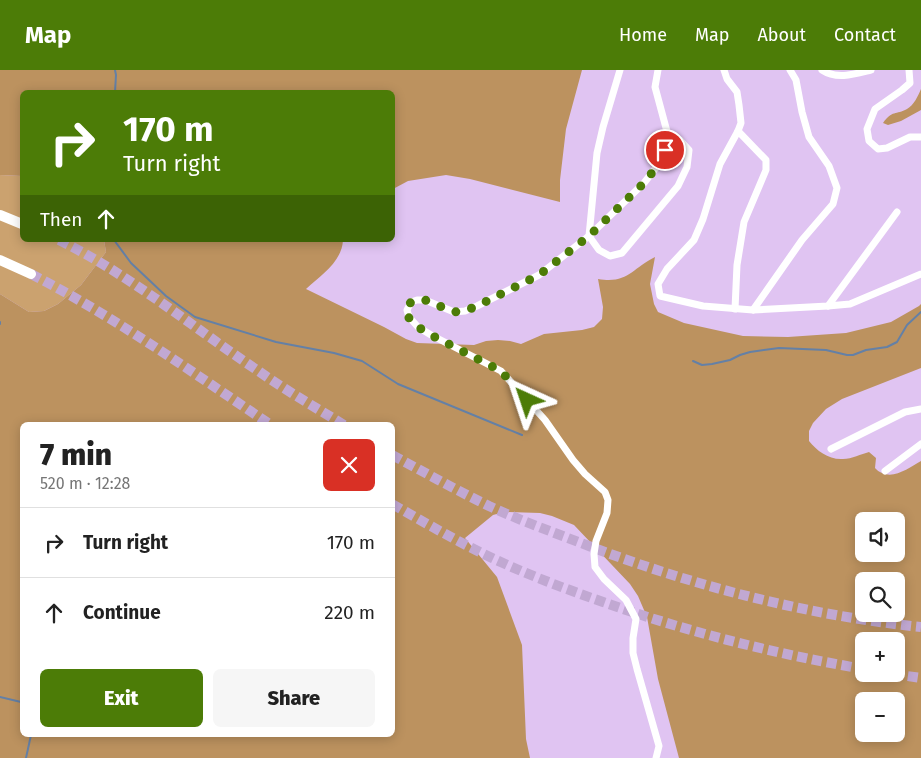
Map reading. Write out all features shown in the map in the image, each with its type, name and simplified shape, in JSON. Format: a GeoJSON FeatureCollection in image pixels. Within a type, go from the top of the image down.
{"type":"FeatureCollection","features":[{"type":"Feature","properties":{"kind":"highway"},"geometry":{"type":"LineString","coordinates":[[0,215],[20,223]]}},
{"type":"Feature","properties":{"kind":"highway"},"geometry":{"type":"LineString","coordinates":[[0,260],[30,274]]}},
{"type":"Feature","properties":{"kind":"street"},"geometry":{"type":"LineString","coordinates":[[620,70],[597,153],[589,236],[599,250],[610,256],[622,253],[678,186],[688,167],[689,150],[680,140],[669,139]]}},
{"type":"Feature","properties":{"kind":"street"},"geometry":{"type":"LineString","coordinates":[[656,758],[659,746],[633,653],[636,619],[626,600],[604,579],[595,567],[596,541],[607,514],[608,500],[605,492],[585,474],[545,420],[501,371],[418,327],[409,318],[407,310],[411,302],[425,300],[454,312],[465,311],[539,275],[589,236],[644,183],[662,160],[669,139],[655,87],[658,70]]}},
{"type":"Feature","properties":{"kind":"street"},"geometry":{"type":"LineString","coordinates":[[724,70],[736,92],[741,123],[720,164],[703,219],[694,240],[667,269],[658,284],[660,296],[703,306],[753,310],[828,306],[850,304],[921,274]]}},
{"type":"Feature","properties":{"kind":"street"},"geometry":{"type":"LineString","coordinates":[[753,310],[802,240],[833,204],[837,188],[829,166],[809,138],[796,80],[790,70]]}},
{"type":"Feature","properties":{"kind":"street"},"geometry":{"type":"LineString","coordinates":[[822,70],[827,73],[844,76],[871,70]]}},
{"type":"Feature","properties":{"kind":"street"},"geometry":{"type":"LineString","coordinates":[[909,70],[910,83],[875,109],[867,129],[869,141],[878,149],[887,148],[910,137],[921,137]]}},
{"type":"Feature","properties":{"kind":"street"},"geometry":{"type":"LineString","coordinates":[[735,308],[737,265],[744,222],[766,170],[766,160],[738,131]]}},
{"type":"Feature","properties":{"kind":"street"},"geometry":{"type":"LineString","coordinates":[[828,306],[897,212]]}},
{"type":"Feature","properties":{"kind":"street"},"geometry":{"type":"LineString","coordinates":[[831,449],[905,412],[921,409]]}},
{"type":"Feature","properties":{"kind":"street"},"geometry":{"type":"LineString","coordinates":[[885,472],[921,444]]}},
{"type":"Feature","properties":{"kind":"shaded area"},"geometry":{"type":"Polygon","coordinates":[[[0,70],[582,70],[566,129],[560,180],[560,202],[470,179],[446,175],[408,181],[395,188],[395,90],[20,90],[20,176],[0,175],[0,70]]]}},
{"type":"Feature","properties":{"kind":"shaded area"},"geometry":{"type":"Polygon","coordinates":[[[921,89],[921,110],[901,121],[888,125],[883,123],[892,114],[909,107],[916,100],[921,89]]]}},
{"type":"Feature","properties":{"kind":"shaded area"},"geometry":{"type":"Polygon","coordinates":[[[0,175],[20,176],[20,242],[104,242],[106,252],[81,285],[58,304],[44,311],[29,312],[0,294],[0,175]]]}},
{"type":"Feature","properties":{"kind":"shaded area"},"geometry":{"type":"Polygon","coordinates":[[[104,242],[343,242],[342,248],[335,261],[306,289],[417,343],[474,345],[498,340],[521,344],[544,334],[594,327],[602,319],[603,307],[598,279],[608,280],[623,277],[655,257],[650,284],[654,304],[658,312],[684,323],[743,336],[788,337],[846,333],[891,322],[921,304],[921,368],[842,399],[826,409],[813,423],[809,431],[809,441],[824,454],[838,459],[850,458],[869,452],[876,458],[875,468],[887,474],[902,472],[921,461],[921,758],[679,758],[658,679],[647,617],[638,596],[630,584],[574,525],[540,513],[504,512],[493,515],[465,538],[497,577],[522,645],[526,739],[530,758],[0,758],[0,294],[29,312],[44,311],[58,304],[81,285],[106,252],[104,242]]]}},
{"type":"Feature","properties":{"kind":"waterway"},"geometry":{"type":"LineString","coordinates":[[115,70],[115,90]]}},
{"type":"Feature","properties":{"kind":"waterway"},"geometry":{"type":"LineString","coordinates":[[115,242],[131,263],[166,296],[195,317],[276,342],[334,353],[362,361],[398,384],[522,435]]}},
{"type":"Feature","properties":{"kind":"waterway"},"geometry":{"type":"LineString","coordinates":[[693,361],[702,365],[712,364],[730,360],[750,352],[779,348],[826,350],[853,355],[866,350],[887,347],[897,342],[907,325],[921,312]]}},
{"type":"Feature","properties":{"kind":"waterway"},"geometry":{"type":"LineString","coordinates":[[0,697],[20,702]]}},
{"type":"Feature","properties":{"kind":"waterway"},"geometry":{"type":"LineString","coordinates":[[26,758],[31,737]]}},
{"type":"Feature","properties":{"kind":"tunnel"},"geometry":{"type":"LineString","coordinates":[[63,242],[111,269],[268,377],[339,422]]}},
{"type":"Feature","properties":{"kind":"tunnel"},"geometry":{"type":"LineString","coordinates":[[31,274],[93,308],[267,422]]}},
{"type":"Feature","properties":{"kind":"tunnel"},"geometry":{"type":"LineString","coordinates":[[395,457],[500,511],[581,543],[664,572],[706,585],[791,606],[877,622],[921,627]]}},
{"type":"Feature","properties":{"kind":"tunnel"},"geometry":{"type":"LineString","coordinates":[[395,506],[489,556],[540,579],[603,602],[667,623],[732,641],[855,667]]}},
{"type":"Feature","properties":{"kind":"tunnel"},"geometry":{"type":"LineString","coordinates":[[905,676],[921,678]]}},
{"type":"Feature","properties":{"kind":"route"},"geometry":{"type":"LineString","coordinates":[[527,400],[501,371],[418,327],[409,318],[408,306],[411,302],[425,300],[454,312],[465,311],[516,288],[539,275],[589,236],[644,183],[662,160],[665,150]]}}]}
